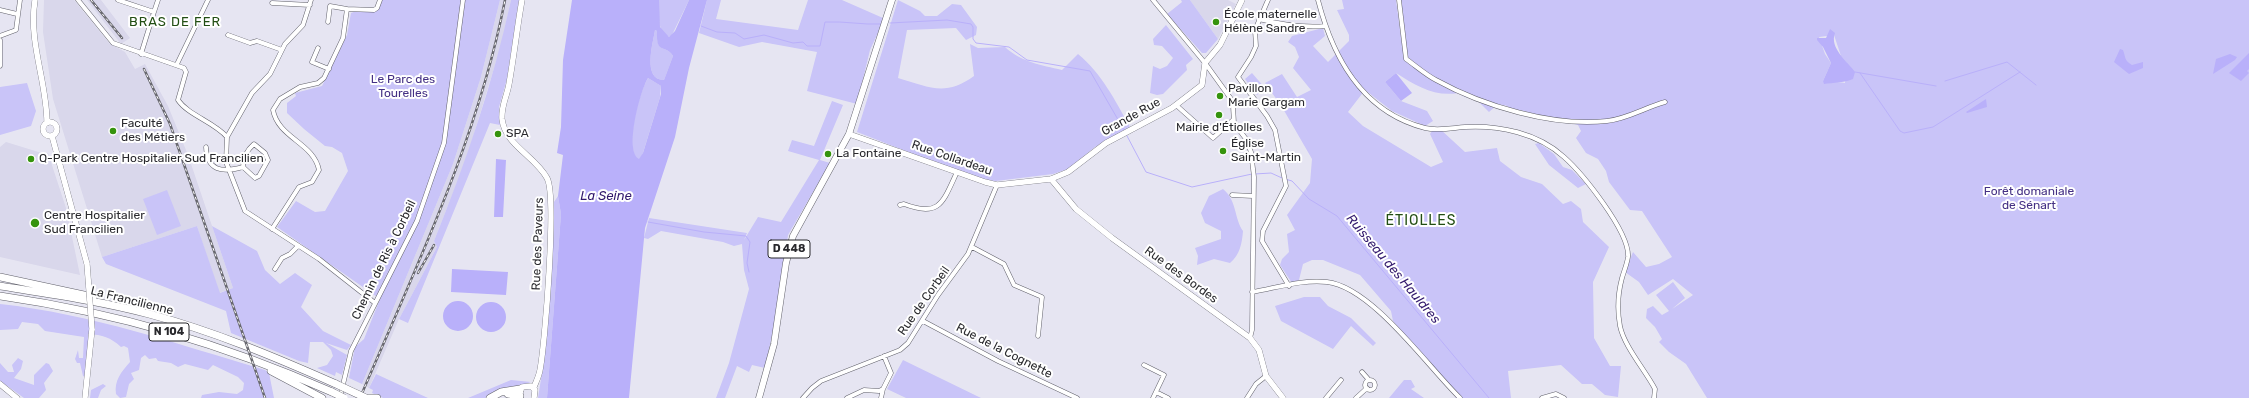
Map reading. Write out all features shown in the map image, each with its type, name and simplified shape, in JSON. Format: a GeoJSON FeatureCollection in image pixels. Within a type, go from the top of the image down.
{"type":"FeatureCollection","features":[{"type":"Feature","properties":{"kind":"highway"},"geometry":{"type":"LineString","coordinates":[[0,277],[96,298],[103,304]]}},
{"type":"Feature","properties":{"kind":"highway","name":"La Francilienne"},"geometry":{"type":"LineString","coordinates":[[0,286],[103,304],[149,314],[212,334],[268,355],[366,398]]}},
{"type":"Feature","properties":{"kind":"highway","name":"La Francilienne"},"geometry":{"type":"LineString","coordinates":[[0,296],[49,303],[150,326],[237,354],[344,398]]}},
{"type":"Feature","properties":{"kind":"highway"},"geometry":{"type":"LineString","coordinates":[[237,354],[322,398]]}},
{"type":"Feature","properties":{"kind":"highway"},"geometry":{"type":"LineString","coordinates":[[490,398],[501,392],[521,394]]}},
{"type":"Feature","properties":{"kind":"highway"},"geometry":{"type":"LineString","coordinates":[[497,398],[510,393],[521,394]]}},
{"type":"Feature","properties":{"kind":"highway"},"geometry":{"type":"LineString","coordinates":[[366,398],[377,398]]}},
{"type":"Feature","properties":{"kind":"main road","name":"D 448"},"geometry":{"type":"LineString","coordinates":[[759,398],[774,344],[789,247],[795,230],[849,134],[892,0]]}},
{"type":"Feature","properties":{"kind":"street"},"geometry":{"type":"LineString","coordinates":[[0,36],[16,30],[20,0]]}},
{"type":"Feature","properties":{"kind":"street"},"geometry":{"type":"LineString","coordinates":[[35,0],[33,21],[34,38],[48,123]]}},
{"type":"Feature","properties":{"kind":"street"},"geometry":{"type":"LineString","coordinates":[[78,0],[113,43],[141,54],[177,64],[184,68],[186,72],[178,100],[181,105],[206,120],[227,138]]}},
{"type":"Feature","properties":{"kind":"street"},"geometry":{"type":"LineString","coordinates":[[118,0],[154,12]]}},
{"type":"Feature","properties":{"kind":"street"},"geometry":{"type":"LineString","coordinates":[[141,54],[158,0]]}},
{"type":"Feature","properties":{"kind":"street"},"geometry":{"type":"LineString","coordinates":[[177,64],[208,0]]}},
{"type":"Feature","properties":{"kind":"street"},"geometry":{"type":"LineString","coordinates":[[328,22],[330,6],[347,9],[374,10],[377,8],[380,0]]}},
{"type":"Feature","properties":{"kind":"street","name":"Chemin de Ris à Corbeil"},"geometry":{"type":"LineString","coordinates":[[340,398],[351,351],[417,221],[444,143],[463,0]]}},
{"type":"Feature","properties":{"kind":"street","name":"Rue des Paveurs"},"geometry":{"type":"LineString","coordinates":[[522,0],[508,87],[502,110],[502,118],[507,134],[544,173],[550,185],[551,233],[544,338],[540,372],[534,387],[536,393],[534,398]]}},
{"type":"Feature","properties":{"kind":"street"},"geometry":{"type":"LineString","coordinates":[[1153,0],[1205,63],[1232,102],[1233,120],[1246,140],[1251,152],[1254,177],[1252,330],[1250,338]]}},
{"type":"Feature","properties":{"kind":"street"},"geometry":{"type":"LineString","coordinates":[[1205,63],[1220,44],[1242,0]]}},
{"type":"Feature","properties":{"kind":"street"},"geometry":{"type":"LineString","coordinates":[[1268,0],[1255,30],[1256,46],[1238,77],[1267,116],[1275,130],[1285,179],[1283,194],[1263,231],[1262,241],[1289,286]]}},
{"type":"Feature","properties":{"kind":"street"},"geometry":{"type":"LineString","coordinates":[[1318,0],[1338,57],[1350,76],[1364,92],[1394,114],[1426,128],[1494,128],[1515,132],[1548,145],[1564,157],[1577,172],[1619,226],[1627,247],[1628,257],[1619,294],[1618,315],[1620,328],[1655,389],[1654,398]]}},
{"type":"Feature","properties":{"kind":"street"},"geometry":{"type":"LineString","coordinates":[[1399,0],[1406,60],[1436,80],[1484,103],[1555,120],[1578,122],[1608,121],[1665,102]]}},
{"type":"Feature","properties":{"kind":"street"},"geometry":{"type":"LineString","coordinates":[[272,3],[310,2],[303,25],[285,44],[270,74],[252,93],[227,138],[225,154],[230,171],[245,211],[319,260],[375,303]]}},
{"type":"Feature","properties":{"kind":"street"},"geometry":{"type":"LineString","coordinates":[[272,229],[299,186],[312,182],[319,170],[315,157],[297,143],[277,122],[273,110],[280,99],[300,87],[318,83],[329,69],[345,32],[347,9]]}},
{"type":"Feature","properties":{"kind":"street"},"geometry":{"type":"LineString","coordinates":[[0,10],[17,14]]}},
{"type":"Feature","properties":{"kind":"street"},"geometry":{"type":"LineString","coordinates":[[1259,19],[1291,27],[1304,28],[1326,26]]}},
{"type":"Feature","properties":{"kind":"street"},"geometry":{"type":"LineString","coordinates":[[228,35],[250,43],[257,41],[282,50]]}},
{"type":"Feature","properties":{"kind":"street"},"geometry":{"type":"LineString","coordinates":[[0,40],[0,66]]}},
{"type":"Feature","properties":{"kind":"street"},"geometry":{"type":"LineString","coordinates":[[318,48],[312,62],[329,69]]}},
{"type":"Feature","properties":{"kind":"street","name":"Grande Rue"},"geometry":{"type":"LineString","coordinates":[[1051,179],[1068,172],[1117,136],[1176,105],[1202,85],[1205,63]]}},
{"type":"Feature","properties":{"kind":"street"},"geometry":{"type":"LineString","coordinates":[[1176,105],[1213,138],[1233,120]]}},
{"type":"Feature","properties":{"kind":"street"},"geometry":{"type":"LineString","coordinates":[[52,136],[47,136],[43,131],[43,127],[48,123],[53,123],[56,126],[55,133],[52,136],[87,264],[92,329],[85,398]]}},
{"type":"Feature","properties":{"kind":"street","name":"Rue Collardeau"},"geometry":{"type":"LineString","coordinates":[[849,134],[998,185],[1051,179]]}},
{"type":"Feature","properties":{"kind":"street"},"geometry":{"type":"LineString","coordinates":[[254,144],[265,153],[268,160],[259,176],[255,178],[243,167],[243,161],[248,149],[254,144]]}},
{"type":"Feature","properties":{"kind":"street"},"geometry":{"type":"LineString","coordinates":[[206,147],[208,161],[213,166],[230,171],[243,167]]}},
{"type":"Feature","properties":{"kind":"street"},"geometry":{"type":"LineString","coordinates":[[900,205],[904,204],[924,210],[933,209],[941,204],[957,172]]}},
{"type":"Feature","properties":{"kind":"street","name":"Rue des Bordes"},"geometry":{"type":"LineString","coordinates":[[1051,179],[1082,214],[1250,338],[1258,350],[1266,376],[1283,398]]}},
{"type":"Feature","properties":{"kind":"street","name":"Rue de Corbeil"},"geometry":{"type":"LineString","coordinates":[[803,398],[821,381],[900,350],[908,343],[938,295],[972,247],[998,185]]}},
{"type":"Feature","properties":{"kind":"street"},"geometry":{"type":"LineString","coordinates":[[1232,196],[1253,196]]}},
{"type":"Feature","properties":{"kind":"street"},"geometry":{"type":"LineString","coordinates":[[275,269],[282,258],[296,250],[298,246]]}},
{"type":"Feature","properties":{"kind":"street"},"geometry":{"type":"LineString","coordinates":[[972,247],[1004,264],[1014,285],[1042,297],[1038,336]]}},
{"type":"Feature","properties":{"kind":"street"},"geometry":{"type":"LineString","coordinates":[[1252,292],[1315,281],[1328,282],[1344,286],[1363,299],[1398,331],[1460,398]]}},
{"type":"Feature","properties":{"kind":"street","name":"Rue de la Cognette"},"geometry":{"type":"LineString","coordinates":[[923,321],[998,361],[1077,398]]}},
{"type":"Feature","properties":{"kind":"street"},"geometry":{"type":"LineString","coordinates":[[881,398],[883,389],[891,373],[884,356]]}},
{"type":"Feature","properties":{"kind":"street"},"geometry":{"type":"LineString","coordinates":[[1144,365],[1164,375],[1153,398]]}},
{"type":"Feature","properties":{"kind":"street"},"geometry":{"type":"LineString","coordinates":[[1362,372],[1369,380],[1374,381],[1375,386],[1371,390],[1366,388]]}},
{"type":"Feature","properties":{"kind":"street"},"geometry":{"type":"LineString","coordinates":[[1247,398],[1256,384],[1266,376]]}},
{"type":"Feature","properties":{"kind":"street"},"geometry":{"type":"LineString","coordinates":[[1326,398],[1341,380]]}},
{"type":"Feature","properties":{"kind":"street"},"geometry":{"type":"LineString","coordinates":[[1356,398],[1366,388],[1365,383],[1369,380]]}},
{"type":"Feature","properties":{"kind":"street"},"geometry":{"type":"LineString","coordinates":[[0,384],[17,398]]}},
{"type":"Feature","properties":{"kind":"street"},"geometry":{"type":"LineString","coordinates":[[521,394],[528,385],[534,387]]}},
{"type":"Feature","properties":{"kind":"street"},"geometry":{"type":"LineString","coordinates":[[847,398],[864,390],[879,391],[883,389]]}},
{"type":"Feature","properties":{"kind":"street"},"geometry":{"type":"LineString","coordinates":[[1156,392],[1168,398]]}},
{"type":"Feature","properties":{"kind":"street"},"geometry":{"type":"LineString","coordinates":[[1542,398],[1556,394],[1564,398]]}},
{"type":"Feature","properties":{"kind":"shaded area","name":"Faculté des Métiers"},"geometry":{"type":"Polygon","coordinates":[[[44,0],[74,0],[109,43],[125,52],[135,69],[145,64],[168,106],[188,155],[233,288],[219,293],[197,226],[102,257],[53,99],[43,32],[44,0]]]}},
{"type":"Feature","properties":{"kind":"shaded area"},"geometry":{"type":"Polygon","coordinates":[[[87,0],[101,0],[130,38],[121,44],[87,0]]]}},
{"type":"Feature","properties":{"kind":"shaded area"},"geometry":{"type":"Polygon","coordinates":[[[500,0],[511,0],[502,42],[466,160],[434,241],[437,247],[399,319],[369,388],[362,384],[453,164],[481,77],[500,0]]]}},
{"type":"Feature","properties":{"kind":"shaded area","name":"École maternelle Hélène Sandre"},"geometry":{"type":"Polygon","coordinates":[[[1190,0],[1228,0],[1236,4],[1218,39],[1190,0]]]}},
{"type":"Feature","properties":{"kind":"shaded area","name":"Centre Hospitalier Sud Francilien"},"geometry":{"type":"Polygon","coordinates":[[[6,142],[45,154],[48,153],[66,208],[80,275],[0,257],[0,147],[6,142]]]}},
{"type":"Feature","properties":{"kind":"green space","name":"Le Parc des Tourelles"},"geometry":{"type":"Polygon","coordinates":[[[379,0],[500,0],[481,77],[453,164],[362,384],[349,378],[355,347],[364,339],[380,299],[277,227],[296,201],[315,212],[325,211],[348,171],[342,153],[332,147],[325,146],[304,129],[287,113],[287,103],[296,96],[295,93],[322,86],[347,35],[351,13],[359,10],[376,12],[379,0]]]}},
{"type":"Feature","properties":{"kind":"green space"},"geometry":{"type":"Polygon","coordinates":[[[511,0],[519,0],[507,79],[499,107],[500,125],[490,123],[408,323],[399,319],[437,247],[434,241],[478,122],[496,62],[511,0]]]}},
{"type":"Feature","properties":{"kind":"green space"},"geometry":{"type":"Polygon","coordinates":[[[659,0],[689,0],[671,37],[666,36],[659,22],[659,0]]]}},
{"type":"Feature","properties":{"kind":"green space"},"geometry":{"type":"Polygon","coordinates":[[[707,0],[721,0],[716,19],[798,30],[808,0],[842,0],[883,18],[883,22],[870,50],[857,104],[807,91],[817,52],[762,42],[739,47],[699,33],[707,0]]]}},
{"type":"Feature","properties":{"kind":"green space"},"geometry":{"type":"Polygon","coordinates":[[[898,0],[920,11],[925,16],[937,16],[952,4],[961,5],[977,27],[976,35],[966,40],[956,28],[907,30],[898,78],[928,87],[937,88],[954,86],[964,82],[974,76],[970,44],[978,48],[1005,47],[1025,60],[1062,70],[1078,54],[1087,62],[1101,79],[1130,127],[1095,147],[1068,169],[1053,174],[996,181],[980,180],[857,132],[898,0]]]}},
{"type":"Feature","properties":{"kind":"green space"},"geometry":{"type":"Polygon","coordinates":[[[1181,0],[1190,0],[1218,39],[1206,53],[1202,53],[1167,14],[1182,2],[1181,0]]]}},
{"type":"Feature","properties":{"kind":"green space","name":"Forêt domaniale de Sénart"},"geometry":{"type":"Polygon","coordinates":[[[1342,0],[1396,0],[1402,44],[1406,39],[1401,0],[2249,0],[2249,398],[1707,398],[1686,364],[1669,352],[1659,342],[1662,339],[1655,327],[1646,318],[1647,309],[1653,306],[1662,315],[1669,311],[1656,295],[1673,282],[1685,298],[1672,309],[1693,295],[1673,279],[1648,295],[1639,282],[1625,272],[1633,252],[1646,267],[1659,264],[1672,257],[1642,211],[1630,210],[1609,182],[1606,171],[1598,159],[1586,153],[1576,138],[1581,131],[1578,125],[1520,110],[1515,112],[1507,108],[1508,106],[1498,104],[1489,112],[1477,100],[1465,97],[1458,93],[1450,94],[1434,92],[1418,86],[1396,73],[1385,82],[1401,101],[1427,111],[1433,121],[1425,126],[1392,111],[1365,90],[1348,112],[1363,126],[1431,167],[1443,162],[1430,134],[1434,128],[1440,129],[1465,152],[1497,148],[1500,161],[1521,177],[1542,184],[1563,204],[1571,201],[1581,209],[1583,222],[1609,247],[1593,282],[1594,338],[1610,366],[1621,366],[1618,397],[1605,395],[1592,384],[1582,384],[1561,365],[1508,371],[1511,398],[1455,398],[1456,397],[1393,321],[1391,311],[1360,275],[1323,260],[1312,260],[1303,264],[1299,280],[1292,283],[1280,265],[1282,259],[1289,252],[1287,234],[1295,230],[1287,215],[1310,183],[1312,159],[1282,107],[1265,83],[1282,74],[1297,97],[1311,90],[1293,68],[1299,57],[1295,47],[1288,42],[1292,36],[1323,28],[1325,36],[1313,46],[1328,62],[1349,41],[1349,35],[1337,10],[1344,9],[1342,0]],[[1834,35],[1819,37],[1825,54],[1831,63],[1823,81],[1845,83],[1847,63],[1841,56],[1834,35]]]}},
{"type":"Feature","properties":{"kind":"green space"},"geometry":{"type":"Polygon","coordinates":[[[1166,25],[1193,59],[1186,65],[1187,70],[1163,94],[1157,95],[1150,93],[1153,66],[1160,69],[1167,66],[1173,58],[1162,46],[1154,45],[1153,39],[1166,25]]]}},
{"type":"Feature","properties":{"kind":"green space"},"geometry":{"type":"Polygon","coordinates":[[[655,30],[657,31],[658,44],[670,52],[673,56],[664,80],[657,78],[653,74],[651,68],[650,60],[655,30]]]}},
{"type":"Feature","properties":{"kind":"green space"},"geometry":{"type":"Polygon","coordinates":[[[1252,73],[1265,88],[1257,95],[1245,79],[1252,73]]]}},
{"type":"Feature","properties":{"kind":"green space"},"geometry":{"type":"Polygon","coordinates":[[[648,78],[661,86],[660,97],[642,156],[640,159],[637,159],[632,143],[633,131],[637,107],[644,85],[648,78]]]}},
{"type":"Feature","properties":{"kind":"green space"},"geometry":{"type":"Polygon","coordinates":[[[27,83],[36,111],[31,126],[0,135],[0,87],[27,83]]]}},
{"type":"Feature","properties":{"kind":"green space"},"geometry":{"type":"Polygon","coordinates":[[[832,101],[843,105],[820,160],[830,163],[788,235],[778,307],[765,368],[752,365],[749,372],[737,366],[725,398],[716,398],[729,363],[749,289],[744,270],[742,244],[734,246],[723,242],[661,231],[648,239],[644,238],[649,218],[747,233],[744,240],[758,217],[781,222],[819,160],[788,151],[792,140],[814,146],[832,101]]]}},
{"type":"Feature","properties":{"kind":"green space"},"geometry":{"type":"Polygon","coordinates":[[[1539,143],[1554,154],[1563,167],[1572,170],[1586,184],[1578,188],[1549,165],[1535,144],[1539,143]]]}},
{"type":"Feature","properties":{"kind":"green space"},"geometry":{"type":"Polygon","coordinates":[[[1223,189],[1231,198],[1243,231],[1240,248],[1230,263],[1214,259],[1197,265],[1198,256],[1195,248],[1221,239],[1221,231],[1205,223],[1201,213],[1209,196],[1223,189]]]}},
{"type":"Feature","properties":{"kind":"green space"},"geometry":{"type":"Polygon","coordinates":[[[167,190],[181,226],[157,235],[143,199],[167,190]]]}},
{"type":"Feature","properties":{"kind":"green space"},"geometry":{"type":"Polygon","coordinates":[[[558,196],[561,214],[547,398],[538,398],[543,366],[554,202],[558,196]]]}},
{"type":"Feature","properties":{"kind":"green space"},"geometry":{"type":"Polygon","coordinates":[[[197,226],[220,293],[233,288],[212,226],[257,251],[265,270],[280,284],[295,273],[312,285],[301,307],[323,331],[351,345],[347,350],[326,343],[347,355],[342,375],[336,372],[335,376],[317,368],[327,365],[333,356],[331,350],[323,342],[310,342],[308,363],[299,361],[231,333],[226,311],[106,264],[102,257],[197,226]]]}},
{"type":"Feature","properties":{"kind":"green space"},"geometry":{"type":"Polygon","coordinates":[[[1304,297],[1320,297],[1328,306],[1351,318],[1376,343],[1373,346],[1351,326],[1333,349],[1281,321],[1275,306],[1304,297]]]}},
{"type":"Feature","properties":{"kind":"green space"},"geometry":{"type":"Polygon","coordinates":[[[0,304],[101,322],[167,340],[265,370],[269,373],[274,398],[201,398],[202,395],[219,392],[237,394],[243,390],[244,383],[238,377],[213,365],[208,370],[185,364],[178,367],[171,363],[158,361],[156,358],[149,359],[145,355],[141,358],[139,370],[131,373],[134,379],[129,384],[126,397],[120,398],[116,394],[116,385],[121,373],[130,362],[128,348],[124,346],[121,347],[106,337],[88,334],[89,351],[85,377],[83,376],[80,363],[77,363],[75,359],[78,350],[79,358],[83,358],[84,337],[45,331],[38,324],[22,322],[18,329],[0,330],[0,304]]]}},
{"type":"Feature","properties":{"kind":"green space"},"geometry":{"type":"Polygon","coordinates":[[[18,358],[23,361],[21,369],[14,378],[34,385],[34,375],[46,363],[49,364],[53,371],[44,383],[46,390],[39,398],[24,398],[6,385],[0,384],[0,363],[8,372],[14,372],[12,365],[18,358]]]}},
{"type":"Feature","properties":{"kind":"green space"},"geometry":{"type":"Polygon","coordinates":[[[903,360],[981,398],[906,398],[887,389],[903,360]]]}},
{"type":"Feature","properties":{"kind":"green space"},"geometry":{"type":"Polygon","coordinates":[[[376,374],[428,398],[383,398],[372,393],[373,390],[369,388],[376,374]]]}},
{"type":"Feature","properties":{"kind":"green space"},"geometry":{"type":"Polygon","coordinates":[[[511,380],[531,382],[517,387],[501,389],[485,398],[468,398],[511,380]]]}},
{"type":"Feature","properties":{"kind":"green space"},"geometry":{"type":"Polygon","coordinates":[[[1404,380],[1411,380],[1415,387],[1411,389],[1424,398],[1389,398],[1404,380]]]}},
{"type":"Feature","properties":{"kind":"green space"},"geometry":{"type":"Polygon","coordinates":[[[103,384],[106,386],[101,390],[98,398],[90,398],[91,390],[103,384]]]}},
{"type":"Feature","properties":{"kind":"water","name":"La Seine"},"geometry":{"type":"Polygon","coordinates":[[[572,0],[659,0],[660,27],[669,37],[675,31],[689,0],[707,0],[689,68],[675,137],[645,228],[629,398],[547,398],[561,214],[558,196],[563,155],[557,153],[561,127],[563,60],[572,0]],[[655,30],[650,60],[651,68],[653,74],[657,78],[664,80],[673,56],[670,52],[658,44],[657,31],[655,30]],[[648,78],[641,95],[633,133],[635,154],[639,159],[643,153],[661,94],[661,86],[648,78]]]}},
{"type":"Feature","properties":{"kind":"water"},"geometry":{"type":"Polygon","coordinates":[[[1830,29],[1835,33],[1834,39],[1837,49],[1855,72],[1853,79],[1824,84],[1823,81],[1831,63],[1817,38],[1826,38],[1830,29]]]}},
{"type":"Feature","properties":{"kind":"water"},"geometry":{"type":"Polygon","coordinates":[[[2120,49],[2123,50],[2129,63],[2132,65],[2143,62],[2143,68],[2129,74],[2114,62],[2120,49]]]}},
{"type":"Feature","properties":{"kind":"water"},"geometry":{"type":"Polygon","coordinates":[[[2249,53],[2249,69],[2247,71],[2249,73],[2241,81],[2229,73],[2249,53]]]}},
{"type":"Feature","properties":{"kind":"water"},"geometry":{"type":"Polygon","coordinates":[[[2230,54],[2237,57],[2235,60],[2213,74],[2216,59],[2230,54]]]}},
{"type":"Feature","properties":{"kind":"water"},"geometry":{"type":"Polygon","coordinates":[[[1396,73],[1412,93],[1401,101],[1385,82],[1396,73]]]}},
{"type":"Feature","properties":{"kind":"water"},"geometry":{"type":"Polygon","coordinates":[[[1986,99],[1987,107],[1967,113],[1966,112],[1986,99]]]}},
{"type":"Feature","properties":{"kind":"water"},"geometry":{"type":"Polygon","coordinates":[[[496,159],[506,160],[503,217],[494,217],[496,159]]]}},
{"type":"Feature","properties":{"kind":"water"},"geometry":{"type":"Polygon","coordinates":[[[452,269],[508,272],[506,295],[451,292],[452,269]]]}},
{"type":"Feature","properties":{"kind":"water"},"geometry":{"type":"Polygon","coordinates":[[[458,301],[469,305],[473,316],[469,327],[458,331],[447,327],[443,316],[447,305],[458,301]]]}},
{"type":"Feature","properties":{"kind":"water"},"geometry":{"type":"Polygon","coordinates":[[[491,302],[502,306],[506,317],[502,328],[491,332],[480,328],[476,317],[480,306],[491,302]]]}},
{"type":"Feature","properties":{"kind":"waterway","name":"Ruisseau des Hauldres"},"geometry":{"type":"LineString","coordinates":[[890,23],[947,20],[971,24],[973,27],[973,39],[976,43],[1009,47],[1027,60],[1090,71],[1124,130]]}},
{"type":"Feature","properties":{"kind":"waterway","name":"Ruisseau des Hauldres"},"geometry":{"type":"LineString","coordinates":[[701,26],[717,32],[735,33],[744,39],[764,35],[793,43],[803,42],[807,46],[820,46],[825,22],[881,24]]}},
{"type":"Feature","properties":{"kind":"waterway"},"geometry":{"type":"LineString","coordinates":[[1945,81],[2007,62],[2036,85]]}},
{"type":"Feature","properties":{"kind":"waterway"},"geometry":{"type":"LineString","coordinates":[[1855,72],[1936,86]]}},
{"type":"Feature","properties":{"kind":"waterway"},"geometry":{"type":"LineString","coordinates":[[1860,73],[1900,131],[1904,133],[1933,127],[2020,72]]}},
{"type":"Feature","properties":{"kind":"waterway","name":"Ruisseau des Hauldres"},"geometry":{"type":"LineString","coordinates":[[1126,134],[1146,172],[1192,187],[1252,174]]}},
{"type":"Feature","properties":{"kind":"waterway","name":"Ruisseau des Hauldres"},"geometry":{"type":"LineString","coordinates":[[1255,174],[1271,173],[1282,178]]}},
{"type":"Feature","properties":{"kind":"waterway","name":"Ruisseau des Hauldres"},"geometry":{"type":"LineString","coordinates":[[1285,179],[1292,181],[1309,199],[1337,216],[1489,398]]}},
{"type":"Feature","properties":{"kind":"waterway"},"geometry":{"type":"LineString","coordinates":[[648,222],[704,232],[746,236],[750,242],[747,263],[749,272]]}},
{"type":"Feature","properties":{"kind":"railway"},"geometry":{"type":"LineString","coordinates":[[91,0],[122,38]]}},
{"type":"Feature","properties":{"kind":"railway"},"geometry":{"type":"LineString","coordinates":[[360,398],[423,252],[462,153],[479,103],[505,0]]}},
{"type":"Feature","properties":{"kind":"railway"},"geometry":{"type":"LineString","coordinates":[[144,69],[170,124],[265,398]]}},
{"type":"Feature","properties":{"kind":"railway"},"geometry":{"type":"LineString","coordinates":[[418,273],[434,245]]}},
{"type":"Feature","properties":{"kind":"place","name":"École maternelle Hélène Sandre"},"geometry":{"type":"Point","coordinates":[1216,22]}},
{"type":"Feature","properties":{"kind":"place","name":"Pavillon Marie Gargam"},"geometry":{"type":"Point","coordinates":[1220,96]}},
{"type":"Feature","properties":{"kind":"place","name":"Mairie d'Étiolles"},"geometry":{"type":"Point","coordinates":[1219,115]}},
{"type":"Feature","properties":{"kind":"place","name":"Faculté des Métiers"},"geometry":{"type":"Point","coordinates":[113,131]}},
{"type":"Feature","properties":{"kind":"place","name":"SPA"},"geometry":{"type":"Point","coordinates":[498,134]}},
{"type":"Feature","properties":{"kind":"place","name":"Église Saint-Martin"},"geometry":{"type":"Point","coordinates":[1223,151]}},
{"type":"Feature","properties":{"kind":"place","name":"La Fontaine"},"geometry":{"type":"Point","coordinates":[828,154]}},
{"type":"Feature","properties":{"kind":"place","name":"Q-Park Centre Hospitalier Sud Francilien"},"geometry":{"type":"Point","coordinates":[31,159]}},
{"type":"Feature","properties":{"kind":"place","name":"Centre Hospitalier Sud Francilien"},"geometry":{"type":"Point","coordinates":[35,223]}},
{"type":"Feature","properties":{"kind":"district","name":"BRAS DE FER"},"geometry":{"type":"Point","coordinates":[175,22]}},
{"type":"Feature","properties":{"kind":"district","name":"ÉTIOLLES"},"geometry":{"type":"Point","coordinates":[1421,221]}}]}
